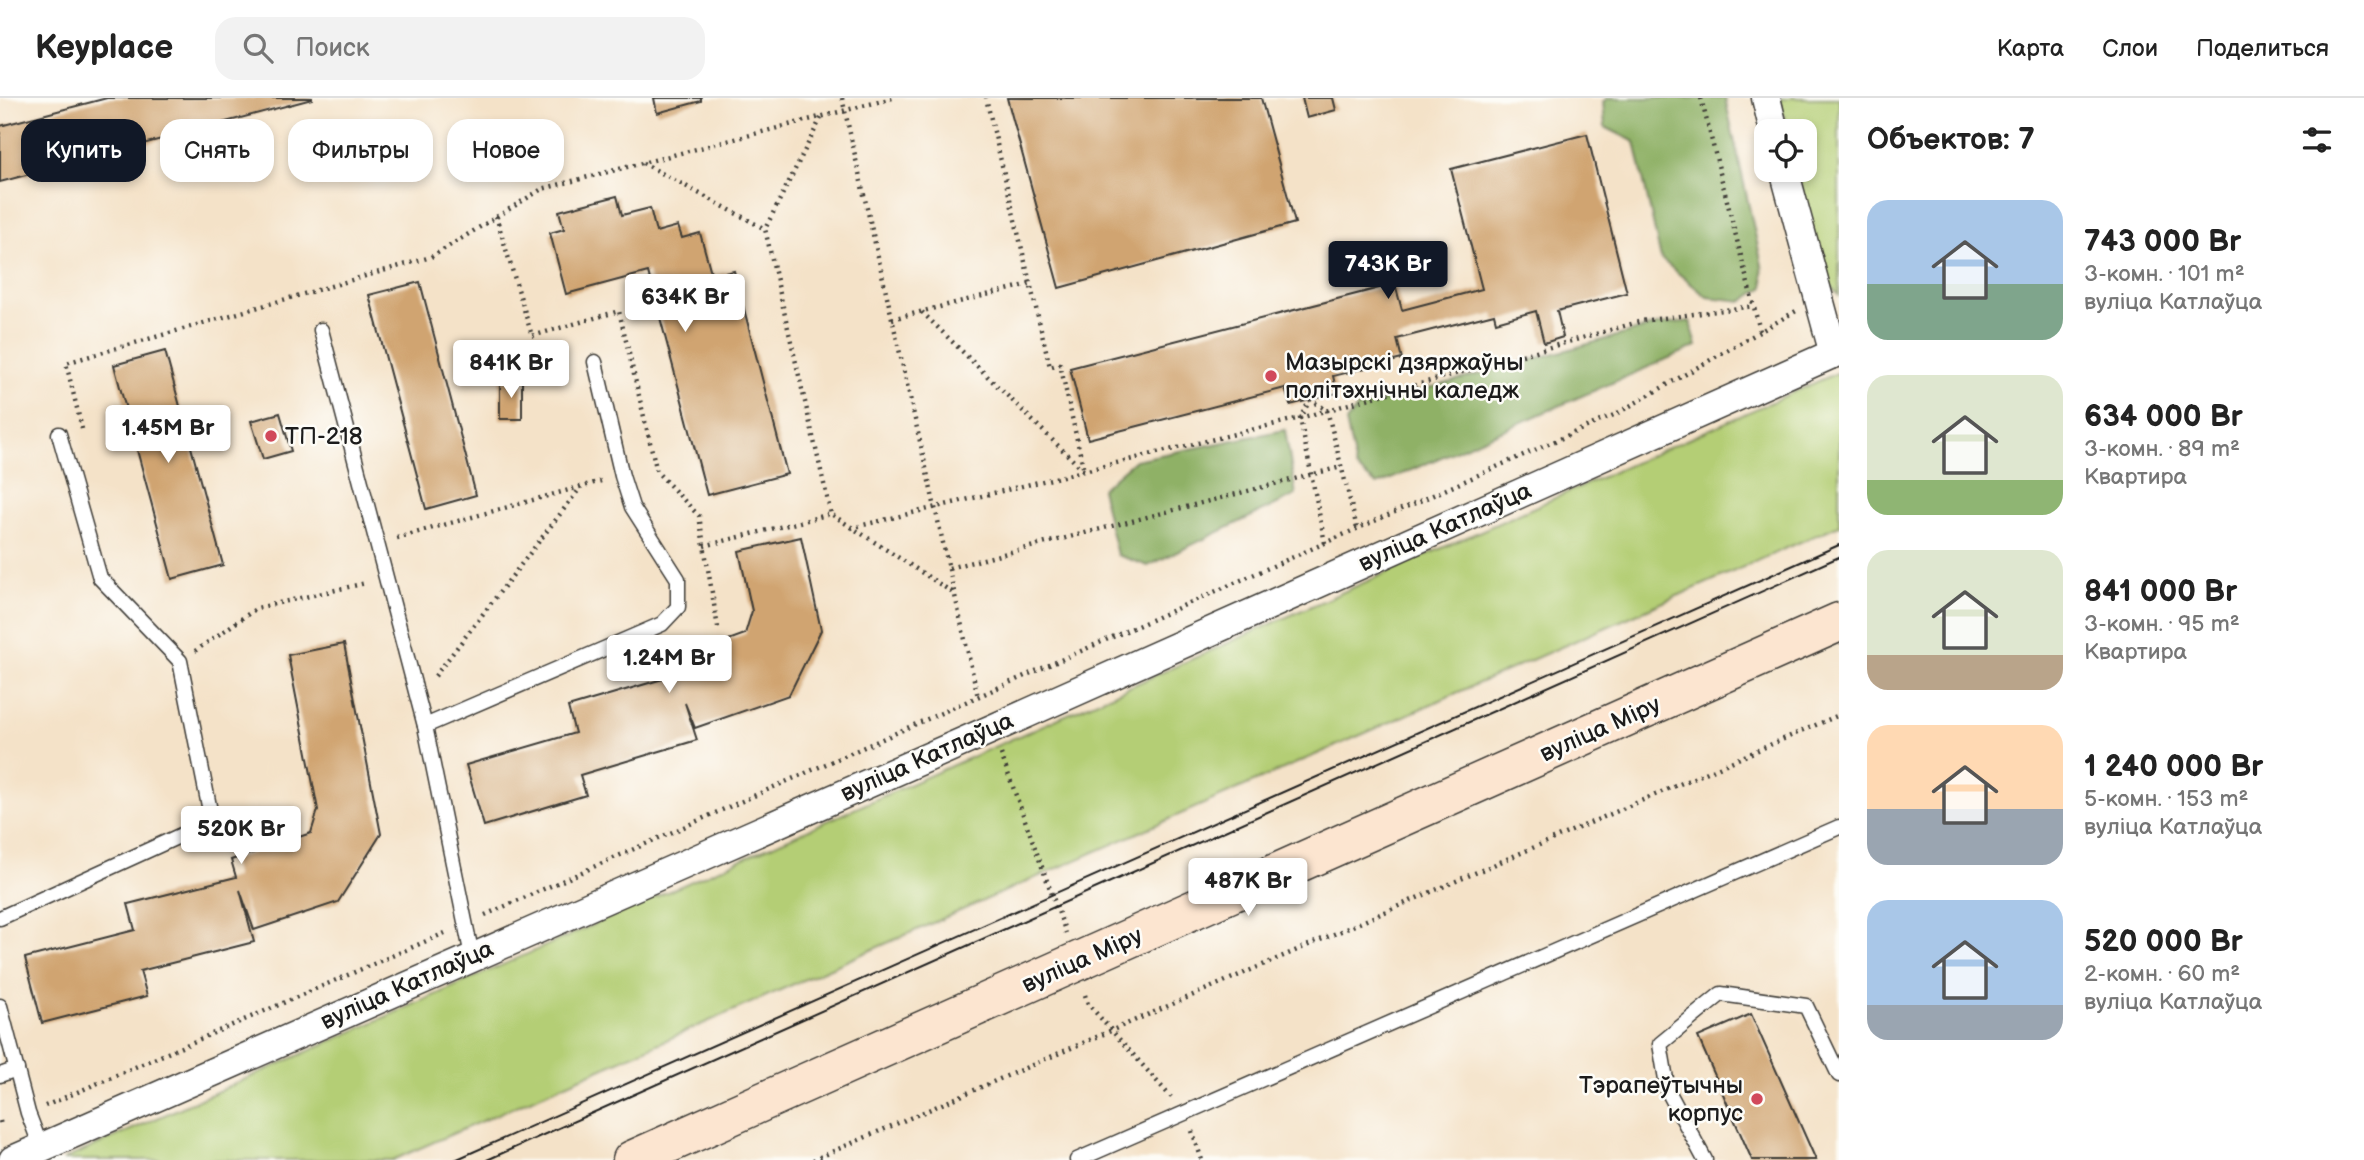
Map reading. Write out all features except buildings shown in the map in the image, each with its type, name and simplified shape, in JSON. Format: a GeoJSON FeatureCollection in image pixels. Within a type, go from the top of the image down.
{"type":"FeatureCollection","features":[{"type":"Feature","properties":{"kind":"main road","name":"вуліца Міру"},"geometry":{"type":"LineString","coordinates":[[632,1160],[1839,622]]}},
{"type":"Feature","properties":{"kind":"street"},"geometry":{"type":"LineString","coordinates":[[1766,98],[1771,119]]}},
{"type":"Feature","properties":{"kind":"street"},"geometry":{"type":"LineString","coordinates":[[1787,182],[1817,299],[1836,352]]}},
{"type":"Feature","properties":{"kind":"street","name":"вуліца Катлаўца"},"geometry":{"type":"LineString","coordinates":[[13,1160],[979,735],[1836,352]]}},
{"type":"Feature","properties":{"kind":"lane"},"geometry":{"type":"LineString","coordinates":[[321,330],[425,726],[472,956]]}},
{"type":"Feature","properties":{"kind":"lane"},"geometry":{"type":"LineString","coordinates":[[425,726],[662,624],[678,607],[678,579],[632,507],[595,362]]}},
{"type":"Feature","properties":{"kind":"lane"},"geometry":{"type":"LineString","coordinates":[[0,918],[212,821],[180,661],[100,578],[59,434]]}},
{"type":"Feature","properties":{"kind":"lane"},"geometry":{"type":"LineString","coordinates":[[1077,1160],[1839,827]]}},
{"type":"Feature","properties":{"kind":"lane"},"geometry":{"type":"LineString","coordinates":[[1705,1160],[1668,1091],[1660,1044],[1721,994],[1806,1006],[1839,1074]]}},
{"type":"Feature","properties":{"kind":"lane"},"geometry":{"type":"LineString","coordinates":[[0,1006],[28,1113],[41,1147]]}},
{"type":"Feature","properties":{"kind":"lane"},"geometry":{"type":"LineString","coordinates":[[0,1075],[17,1069]]}},
{"type":"Feature","properties":{"kind":"path"},"geometry":{"type":"LineString","coordinates":[[842,98],[978,696]]}},
{"type":"Feature","properties":{"kind":"path"},"geometry":{"type":"LineString","coordinates":[[83,430],[66,363],[431,257],[542,189],[893,98]]}},
{"type":"Feature","properties":{"kind":"path"},"geometry":{"type":"LineString","coordinates":[[986,98],[1050,367],[1060,364],[1084,471]]}},
{"type":"Feature","properties":{"kind":"path"},"geometry":{"type":"LineString","coordinates":[[1701,98],[1760,331]]}},
{"type":"Feature","properties":{"kind":"path"},"geometry":{"type":"LineString","coordinates":[[821,118],[765,229],[831,514],[955,594]]}},
{"type":"Feature","properties":{"kind":"path"},"geometry":{"type":"LineString","coordinates":[[643,163],[765,229]]}},
{"type":"Feature","properties":{"kind":"path"},"geometry":{"type":"LineString","coordinates":[[892,320],[1030,284]]}},
{"type":"Feature","properties":{"kind":"path"},"geometry":{"type":"LineString","coordinates":[[0,1125],[466,924],[1616,414],[1817,299]]}},
{"type":"Feature","properties":{"kind":"path"},"geometry":{"type":"LineString","coordinates":[[851,528],[1300,418],[1642,321],[1754,306]]}},
{"type":"Feature","properties":{"kind":"path"},"geometry":{"type":"LineString","coordinates":[[922,312],[1084,471]]}},
{"type":"Feature","properties":{"kind":"path"},"geometry":{"type":"LineString","coordinates":[[1325,543],[1300,418],[1310,400],[1327,410],[1358,528]]}},
{"type":"Feature","properties":{"kind":"path"},"geometry":{"type":"LineString","coordinates":[[949,568],[1341,467]]}},
{"type":"Feature","properties":{"kind":"path"},"geometry":{"type":"LineString","coordinates":[[376,544],[582,486],[622,476],[657,472]]}},
{"type":"Feature","properties":{"kind":"path"},"geometry":{"type":"LineString","coordinates":[[417,699],[582,486]]}},
{"type":"Feature","properties":{"kind":"path"},"geometry":{"type":"LineString","coordinates":[[705,546],[831,514]]}},
{"type":"Feature","properties":{"kind":"path"},"geometry":{"type":"LineString","coordinates":[[180,661],[257,608],[386,579]]}},
{"type":"Feature","properties":{"kind":"path"},"geometry":{"type":"LineString","coordinates":[[189,639],[199,648]]}},
{"type":"Feature","properties":{"kind":"path"},"geometry":{"type":"LineString","coordinates":[[813,1160],[1839,715]]}},
{"type":"Feature","properties":{"kind":"green space"},"geometry":{"type":"Polygon","coordinates":[[[1608,98],[1725,98],[1762,265],[1764,287],[1743,301],[1707,297],[1661,259],[1635,142],[1605,127],[1603,102],[1608,98]]]}},
{"type":"Feature","properties":{"kind":"green space"},"geometry":{"type":"Polygon","coordinates":[[[1779,98],[1839,98],[1839,295],[1824,279],[1800,182],[1817,182],[1817,119],[1785,119],[1779,98]]]}},
{"type":"Feature","properties":{"kind":"green space"},"geometry":{"type":"Polygon","coordinates":[[[1690,321],[1697,346],[1377,485],[1356,468],[1346,422],[1357,408],[1657,325],[1690,321]]]}},
{"type":"Feature","properties":{"kind":"green space"},"geometry":{"type":"Polygon","coordinates":[[[1839,372],[1839,525],[393,1160],[63,1160],[1839,372]]]}},
{"type":"Feature","properties":{"kind":"green space"},"geometry":{"type":"Polygon","coordinates":[[[1285,430],[1296,495],[1148,566],[1117,555],[1101,489],[1135,460],[1285,430]]]}},
{"type":"Feature","properties":{"kind":"tram line"},"geometry":{"type":"LineString","coordinates":[[455,1160],[1839,545]]}},
{"type":"Feature","properties":{"kind":"tram line"},"geometry":{"type":"LineString","coordinates":[[487,1160],[1839,557]]}},
{"type":"Feature","properties":{"kind":"place","name":"Мазырскі дзяржаўны політэхнічны каледж"},"geometry":{"type":"Point","coordinates":[1271,376]}},
{"type":"Feature","properties":{"kind":"place","name":"ТП-218"},"geometry":{"type":"Point","coordinates":[271,436]}},
{"type":"Feature","properties":{"kind":"place","name":"Тэрапеўтычны корпус"},"geometry":{"type":"Point","coordinates":[1757,1099]}}]}
